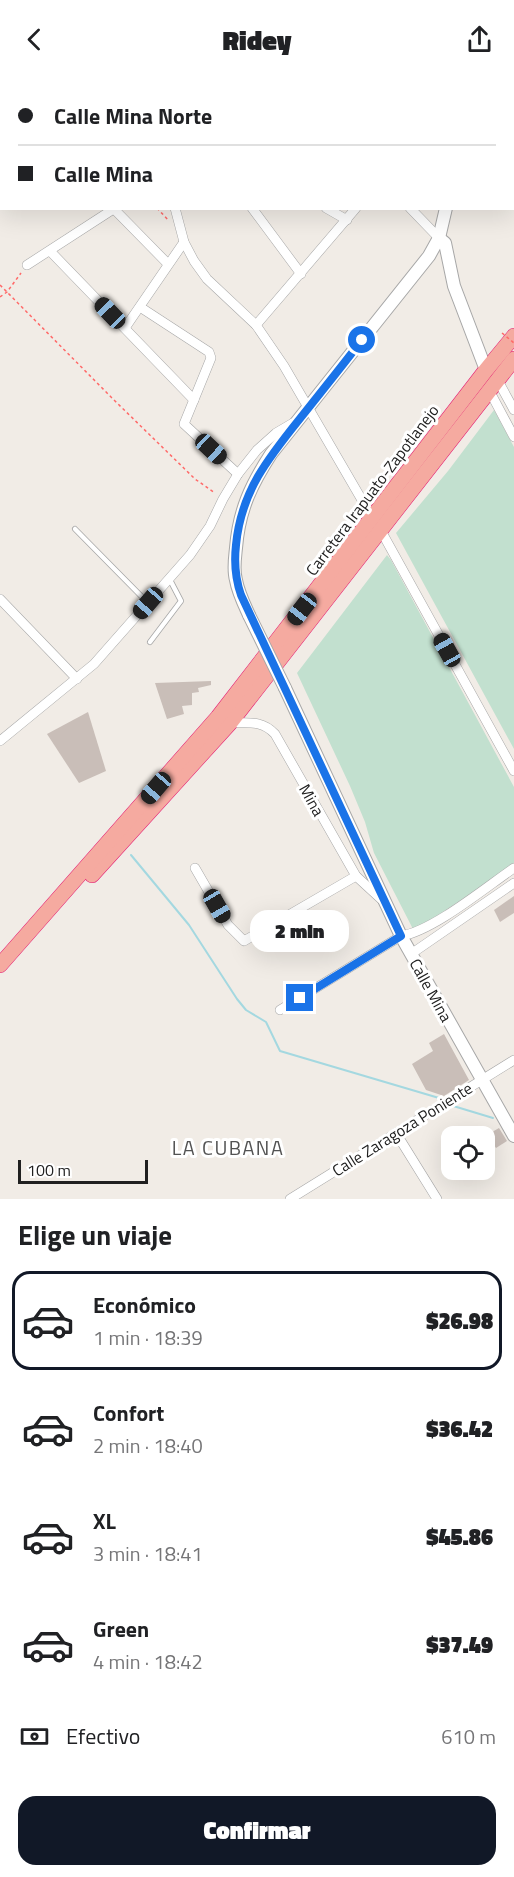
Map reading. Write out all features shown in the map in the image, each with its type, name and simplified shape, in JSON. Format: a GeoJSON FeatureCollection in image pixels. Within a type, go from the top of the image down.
{"type":"FeatureCollection","features":[{"type":"Feature","properties":{"kind":"highway"},"geometry":{"type":"LineString","coordinates":[[0,978],[230,723],[376,524],[491,379],[514,336]]}},
{"type":"Feature","properties":{"kind":"highway"},"geometry":{"type":"LineString","coordinates":[[491,379],[514,359]]}},
{"type":"Feature","properties":{"kind":"highway","name":"Carretera Irapuato-Zapotlanejo"},"geometry":{"type":"LineString","coordinates":[[0,965],[218,717],[376,524]]}},
{"type":"Feature","properties":{"kind":"street"},"geometry":{"type":"LineString","coordinates":[[27,265],[113,210]]}},
{"type":"Feature","properties":{"kind":"street"},"geometry":{"type":"LineString","coordinates":[[116,210],[168,264]]}},
{"type":"Feature","properties":{"kind":"street"},"geometry":{"type":"LineString","coordinates":[[175,210],[184,243],[207,279],[256,325],[284,366],[376,524],[514,771]]}},
{"type":"Feature","properties":{"kind":"street"},"geometry":{"type":"LineString","coordinates":[[330,210],[347,220]]}},
{"type":"Feature","properties":{"kind":"street"},"geometry":{"type":"LineString","coordinates":[[256,325],[354,210]]}},
{"type":"Feature","properties":{"kind":"street"},"geometry":{"type":"LineString","coordinates":[[412,210],[442,241]]}},
{"type":"Feature","properties":{"kind":"street"},"geometry":{"type":"LineString","coordinates":[[446,210],[442,241],[454,286],[514,436]]}},
{"type":"Feature","properties":{"kind":"street"},"geometry":{"type":"LineString","coordinates":[[442,241],[452,225],[454,210]]}},
{"type":"Feature","properties":{"kind":"street"},"geometry":{"type":"LineString","coordinates":[[258,211],[301,274]]}},
{"type":"Feature","properties":{"kind":"street","name":"Calle Mina"},"geometry":{"type":"LineString","coordinates":[[442,241],[308,408],[255,479],[244,503],[237,531],[235,579],[249,615],[401,936],[514,1136]]}},
{"type":"Feature","properties":{"kind":"street"},"geometry":{"type":"LineString","coordinates":[[125,328],[184,243]]}},
{"type":"Feature","properties":{"kind":"street"},"geometry":{"type":"LineString","coordinates":[[50,251],[194,400]]}},
{"type":"Feature","properties":{"kind":"street"},"geometry":{"type":"LineString","coordinates":[[140,306],[208,352],[211,358],[184,424],[238,474]]}},
{"type":"Feature","properties":{"kind":"street"},"geometry":{"type":"LineString","coordinates":[[491,379],[514,410]]}},
{"type":"Feature","properties":{"kind":"street"},"geometry":{"type":"LineString","coordinates":[[0,741],[94,664],[190,555],[210,526],[238,474],[257,450],[276,433],[300,419]]}},
{"type":"Feature","properties":{"kind":"street"},"geometry":{"type":"LineString","coordinates":[[0,599],[77,679]]}},
{"type":"Feature","properties":{"kind":"street","name":"Mina"},"geometry":{"type":"LineString","coordinates":[[230,723],[255,723],[268,726],[275,734],[356,876],[383,900]]}},
{"type":"Feature","properties":{"kind":"street"},"geometry":{"type":"LineString","coordinates":[[280,1010],[401,936],[412,934],[429,926],[514,867]]}},
{"type":"Feature","properties":{"kind":"street"},"geometry":{"type":"LineString","coordinates":[[195,868],[228,925],[244,941],[356,876]]}},
{"type":"Feature","properties":{"kind":"street"},"geometry":{"type":"LineString","coordinates":[[411,954],[514,883]]}},
{"type":"Feature","properties":{"kind":"street","name":"Calle Zaragoza Poniente"},"geometry":{"type":"LineString","coordinates":[[290,1199],[514,1060]]}},
{"type":"Feature","properties":{"kind":"street"},"geometry":{"type":"LineString","coordinates":[[396,1133],[437,1199]]}},
{"type":"Feature","properties":{"kind":"lane"},"geometry":{"type":"LineString","coordinates":[[75,529],[148,603]]}},
{"type":"Feature","properties":{"kind":"lane"},"geometry":{"type":"LineString","coordinates":[[150,642],[181,601],[169,578]]}},
{"type":"Feature","properties":{"kind":"path"},"geometry":{"type":"LineString","coordinates":[[159,210],[166,219],[178,227]]}},
{"type":"Feature","properties":{"kind":"path"},"geometry":{"type":"LineString","coordinates":[[0,297],[7,292],[27,265]]}},
{"type":"Feature","properties":{"kind":"path"},"geometry":{"type":"LineString","coordinates":[[0,285],[195,479],[223,499]]}},
{"type":"Feature","properties":{"kind":"path"},"geometry":{"type":"LineString","coordinates":[[497,338],[502,333],[514,343]]}},
{"type":"Feature","properties":{"kind":"green space"},"geometry":{"type":"Polygon","coordinates":[[[494,410],[514,447],[514,749],[396,533],[448,471],[494,410]]]}},
{"type":"Feature","properties":{"kind":"green space"},"geometry":{"type":"Polygon","coordinates":[[[387,555],[514,787],[514,865],[414,931],[374,853],[365,822],[350,786],[297,673],[387,555]]]}},
{"type":"Feature","properties":{"kind":"building"},"geometry":{"type":"Polygon","coordinates":[[[211,681],[211,685],[198,688],[199,692],[192,693],[192,705],[182,706],[184,714],[167,719],[155,683],[211,681]]]}},
{"type":"Feature","properties":{"kind":"building"},"geometry":{"type":"Polygon","coordinates":[[[88,712],[106,771],[79,783],[47,734],[88,712]]]}},
{"type":"Feature","properties":{"kind":"building"},"geometry":{"type":"Polygon","coordinates":[[[514,896],[514,913],[500,922],[494,910],[514,896]]]}},
{"type":"Feature","properties":{"kind":"building"},"geometry":{"type":"Polygon","coordinates":[[[444,1034],[469,1080],[444,1096],[426,1090],[412,1064],[433,1051],[429,1043],[444,1034]]]}},
{"type":"Feature","properties":{"kind":"building"},"geometry":{"type":"Polygon","coordinates":[[[499,1128],[507,1141],[496,1148],[495,1147],[495,1130],[499,1128]]]}},
{"type":"Feature","properties":{"kind":"waterway"},"geometry":{"type":"LineString","coordinates":[[131,855],[189,925],[237,999],[246,1010],[266,1022],[280,1051],[439,1098]]}},
{"type":"Feature","properties":{"kind":"waterway"},"geometry":{"type":"LineString","coordinates":[[450,1105],[493,1118]]}},
{"type":"Feature","properties":{"kind":"district","name":"LA CUBANA"},"geometry":{"type":"Point","coordinates":[228,1147]}},
{"type":"Feature","properties":{"kind":"route"},"geometry":{"type":"LineString","coordinates":[[300,998],[401,936],[249,615],[235,579],[237,531],[244,503],[255,479],[362,340]]}}]}
